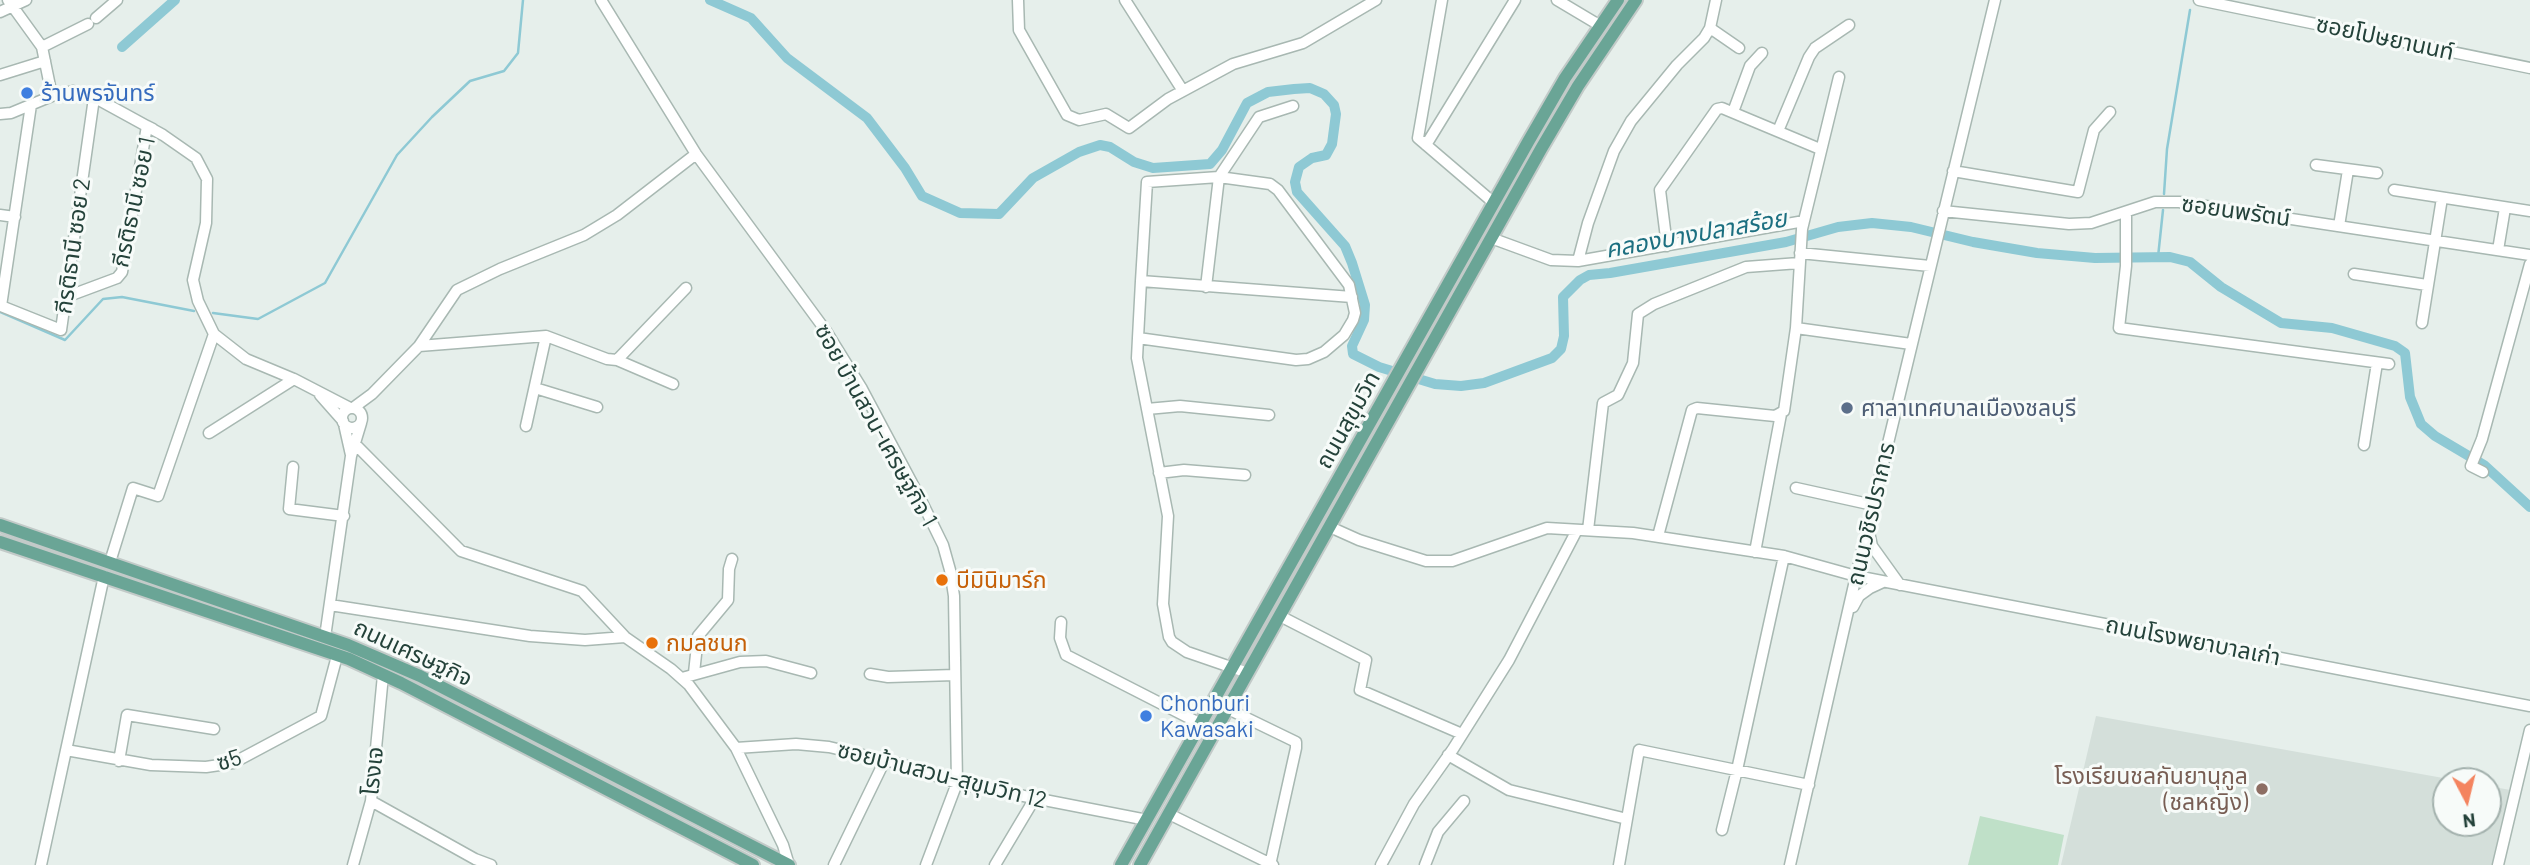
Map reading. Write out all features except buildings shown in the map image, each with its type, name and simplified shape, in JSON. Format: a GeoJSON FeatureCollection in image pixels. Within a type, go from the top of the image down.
{"type":"FeatureCollection","features":[{"type":"Feature","properties":{"kind":"main road","name":"ถนนสุขุมวิท"},"geometry":{"type":"LineString","coordinates":[[1121,865],[1565,78],[1618,0]]}},
{"type":"Feature","properties":{"kind":"main road","name":"ถนนสุขุมวิท"},"geometry":{"type":"LineString","coordinates":[[1140,865],[1491,237],[1578,86],[1636,0]]}},
{"type":"Feature","properties":{"kind":"main road"},"geometry":{"type":"LineString","coordinates":[[1445,290],[1458,298]]}},
{"type":"Feature","properties":{"kind":"main road","name":"ถนนเศรษฐกิจ"},"geometry":{"type":"LineString","coordinates":[[0,525],[326,637],[420,676],[789,865]]}},
{"type":"Feature","properties":{"kind":"main road","name":"ถนนเศรษฐกิจ"},"geometry":{"type":"LineString","coordinates":[[0,542],[337,656],[383,675],[753,865]]}},
{"type":"Feature","properties":{"kind":"main road"},"geometry":{"type":"LineString","coordinates":[[104,576],[110,562]]}},
{"type":"Feature","properties":{"kind":"street"},"geometry":{"type":"LineString","coordinates":[[0,12],[11,3],[26,0]]}},
{"type":"Feature","properties":{"kind":"street"},"geometry":{"type":"LineString","coordinates":[[43,47],[92,21],[117,0]]}},
{"type":"Feature","properties":{"kind":"street","name":"ซอย บ้านสวน-เศรษฐกิจ 1"},"geometry":{"type":"LineString","coordinates":[[601,0],[696,154],[826,331],[862,388],[943,545],[954,596],[957,783],[926,865]]}},
{"type":"Feature","properties":{"kind":"street"},"geometry":{"type":"LineString","coordinates":[[1018,0],[1019,30],[1065,112],[1072,119],[1082,120],[1106,114],[1129,128],[1183,91],[1239,61],[1303,43],[1376,0]]}},
{"type":"Feature","properties":{"kind":"street"},"geometry":{"type":"LineString","coordinates":[[1125,0],[1183,91]]}},
{"type":"Feature","properties":{"kind":"street"},"geometry":{"type":"LineString","coordinates":[[1442,0],[1418,138],[1494,203]]}},
{"type":"Feature","properties":{"kind":"street"},"geometry":{"type":"LineString","coordinates":[[1426,145],[1515,0]]}},
{"type":"Feature","properties":{"kind":"street"},"geometry":{"type":"LineString","coordinates":[[1558,0],[1600,25]]}},
{"type":"Feature","properties":{"kind":"street"},"geometry":{"type":"LineString","coordinates":[[1578,261],[1588,223],[1614,151],[1631,121],[1677,65],[1704,38],[1710,28],[1716,0]]}},
{"type":"Feature","properties":{"kind":"street","name":"ถนนวชิรปราการ"},"geometry":{"type":"LineString","coordinates":[[1790,865],[1856,576],[1995,0]]}},
{"type":"Feature","properties":{"kind":"street","name":"ซอยโปษยานนท์"},"geometry":{"type":"LineString","coordinates":[[2199,0],[2530,68]]}},
{"type":"Feature","properties":{"kind":"street"},"geometry":{"type":"LineString","coordinates":[[11,3],[43,47],[52,96]]}},
{"type":"Feature","properties":{"kind":"street"},"geometry":{"type":"LineString","coordinates":[[1777,131],[1815,48],[1849,25]]}},
{"type":"Feature","properties":{"kind":"street"},"geometry":{"type":"LineString","coordinates":[[1710,28],[1740,48]]}},
{"type":"Feature","properties":{"kind":"street"},"geometry":{"type":"LineString","coordinates":[[1733,112],[1750,66],[1762,53]]}},
{"type":"Feature","properties":{"kind":"street"},"geometry":{"type":"LineString","coordinates":[[0,75],[45,61]]}},
{"type":"Feature","properties":{"kind":"street"},"geometry":{"type":"LineString","coordinates":[[1755,552],[1781,414],[1784,411],[1796,328],[1803,225],[1839,77]]}},
{"type":"Feature","properties":{"kind":"street"},"geometry":{"type":"LineString","coordinates":[[0,114],[11,113],[52,96],[73,91],[93,97],[147,126]]}},
{"type":"Feature","properties":{"kind":"street","name":"กีรติธานี ซอย 2"},"geometry":{"type":"LineString","coordinates":[[1,306],[61,330],[93,97]]}},
{"type":"Feature","properties":{"kind":"street"},"geometry":{"type":"LineString","coordinates":[[1,306],[31,105]]}},
{"type":"Feature","properties":{"kind":"street"},"geometry":{"type":"LineString","coordinates":[[1206,287],[1219,177],[1259,117],[1293,106]]}},
{"type":"Feature","properties":{"kind":"street"},"geometry":{"type":"LineString","coordinates":[[1668,246],[1659,196],[1662,184],[1713,113],[1722,108],[1820,149]]}},
{"type":"Feature","properties":{"kind":"street"},"geometry":{"type":"LineString","coordinates":[[1953,171],[2078,192],[2094,130],[2110,113]]}},
{"type":"Feature","properties":{"kind":"street","name":"กีรติธานี ซอย 1"},"geometry":{"type":"LineString","coordinates":[[66,297],[117,278],[122,272],[147,126],[197,158],[208,179],[206,223],[193,280],[198,301],[214,334]]}},
{"type":"Feature","properties":{"kind":"street"},"geometry":{"type":"LineString","coordinates":[[351,456],[343,414],[372,394],[419,346],[457,290],[500,269],[584,235],[617,215],[696,154]]}},
{"type":"Feature","properties":{"kind":"street"},"geometry":{"type":"LineString","coordinates":[[2316,165],[2377,173]]}},
{"type":"Feature","properties":{"kind":"street"},"geometry":{"type":"LineString","coordinates":[[2339,226],[2347,170]]}},
{"type":"Feature","properties":{"kind":"street"},"geometry":{"type":"LineString","coordinates":[[1138,338],[1296,360],[1308,359],[1324,352],[1344,335],[1355,313],[1352,297],[1344,276],[1275,186],[1263,181],[1219,177],[1147,182],[1141,281],[1138,338],[1137,358],[1168,516],[1163,604],[1169,636],[1172,642],[1187,652],[1248,673]]}},
{"type":"Feature","properties":{"kind":"street"},"geometry":{"type":"LineString","coordinates":[[2394,190],[2530,211]]}},
{"type":"Feature","properties":{"kind":"street"},"geometry":{"type":"LineString","coordinates":[[2422,323],[2442,198]]}},
{"type":"Feature","properties":{"kind":"street","name":"ซอยนพรัตน์"},"geometry":{"type":"LineString","coordinates":[[1943,211],[2069,224],[2091,223],[2155,202],[2179,202],[2530,255]]}},
{"type":"Feature","properties":{"kind":"street"},"geometry":{"type":"LineString","coordinates":[[2498,250],[2505,208]]}},
{"type":"Feature","properties":{"kind":"street"},"geometry":{"type":"LineString","coordinates":[[2126,212],[2126,266],[2119,328],[2389,364]]}},
{"type":"Feature","properties":{"kind":"street"},"geometry":{"type":"LineString","coordinates":[[0,215],[15,217]]}},
{"type":"Feature","properties":{"kind":"street"},"geometry":{"type":"LineString","coordinates":[[1491,237],[1551,260],[1578,261],[1803,225]]}},
{"type":"Feature","properties":{"kind":"street"},"geometry":{"type":"LineString","coordinates":[[1381,865],[1413,804],[1509,660],[1583,530],[1602,403],[1618,395],[1633,363],[1639,314],[1654,304],[1746,267],[1800,254],[1930,266]]}},
{"type":"Feature","properties":{"kind":"street"},"geometry":{"type":"LineString","coordinates":[[2483,472],[2471,466],[2479,448],[2530,264]]}},
{"type":"Feature","properties":{"kind":"street"},"geometry":{"type":"LineString","coordinates":[[2354,275],[2427,285]]}},
{"type":"Feature","properties":{"kind":"street"},"geometry":{"type":"LineString","coordinates":[[1141,281],[1352,297]]}},
{"type":"Feature","properties":{"kind":"street"},"geometry":{"type":"LineString","coordinates":[[617,360],[686,288]]}},
{"type":"Feature","properties":{"kind":"street"},"geometry":{"type":"LineString","coordinates":[[1796,328],[1912,344]]}},
{"type":"Feature","properties":{"kind":"street"},"geometry":{"type":"LineString","coordinates":[[110,562],[133,488],[158,496],[214,334],[246,359],[359,410],[362,421]]}},
{"type":"Feature","properties":{"kind":"street"},"geometry":{"type":"LineString","coordinates":[[419,346],[547,336],[607,359],[617,360],[673,384]]}},
{"type":"Feature","properties":{"kind":"street"},"geometry":{"type":"LineString","coordinates":[[526,426],[547,336]]}},
{"type":"Feature","properties":{"kind":"street"},"geometry":{"type":"LineString","coordinates":[[2364,445],[2377,363]]}},
{"type":"Feature","properties":{"kind":"street"},"geometry":{"type":"LineString","coordinates":[[209,433],[294,379]]}},
{"type":"Feature","properties":{"kind":"street"},"geometry":{"type":"LineString","coordinates":[[535,388],[597,407]]}},
{"type":"Feature","properties":{"kind":"street"},"geometry":{"type":"LineString","coordinates":[[318,392],[343,422],[353,428],[362,421]]}},
{"type":"Feature","properties":{"kind":"street"},"geometry":{"type":"LineString","coordinates":[[326,637],[351,456],[372,394]]}},
{"type":"Feature","properties":{"kind":"street"},"geometry":{"type":"LineString","coordinates":[[1147,409],[1180,406],[1269,415]]}},
{"type":"Feature","properties":{"kind":"street"},"geometry":{"type":"LineString","coordinates":[[1658,537],[1692,410],[1698,408],[1781,414]]}},
{"type":"Feature","properties":{"kind":"street"},"geometry":{"type":"LineString","coordinates":[[355,444],[461,551],[582,591],[625,637],[682,678],[736,748],[783,845],[789,865]]}},
{"type":"Feature","properties":{"kind":"street"},"geometry":{"type":"LineString","coordinates":[[293,467],[289,509],[344,516]]}},
{"type":"Feature","properties":{"kind":"street"},"geometry":{"type":"LineString","coordinates":[[1159,473],[1184,470],[1245,475]]}},
{"type":"Feature","properties":{"kind":"street"},"geometry":{"type":"LineString","coordinates":[[1796,488],[1873,505]]}},
{"type":"Feature","properties":{"kind":"street","name":"ถนนโรงพยาบาลเก่า"},"geometry":{"type":"LineString","coordinates":[[1330,527],[1359,540],[1426,561],[1451,561],[1547,528],[1618,530],[1784,556],[1884,582],[2530,706]]}},
{"type":"Feature","properties":{"kind":"street"},"geometry":{"type":"LineString","coordinates":[[1868,528],[1872,546],[1900,585]]}},
{"type":"Feature","properties":{"kind":"street"},"geometry":{"type":"LineString","coordinates":[[1722,830],[1784,556]]}},
{"type":"Feature","properties":{"kind":"street"},"geometry":{"type":"LineString","coordinates":[[694,673],[698,636],[728,600],[732,558]]}},
{"type":"Feature","properties":{"kind":"street"},"geometry":{"type":"LineString","coordinates":[[41,865],[104,576]]}},
{"type":"Feature","properties":{"kind":"street"},"geometry":{"type":"LineString","coordinates":[[1846,620],[1859,596],[1884,582]]}},
{"type":"Feature","properties":{"kind":"street"},"geometry":{"type":"LineString","coordinates":[[330,606],[530,636],[585,640],[625,637]]}},
{"type":"Feature","properties":{"kind":"street"},"geometry":{"type":"LineString","coordinates":[[1280,616],[1366,660],[1360,690],[1462,734]]}},
{"type":"Feature","properties":{"kind":"street"},"geometry":{"type":"LineString","coordinates":[[1061,622],[1060,638],[1066,655],[1201,724]]}},
{"type":"Feature","properties":{"kind":"street","name":"ซ5"},"geometry":{"type":"LineString","coordinates":[[66,750],[151,765],[206,767],[233,763],[321,716],[337,656]]}},
{"type":"Feature","properties":{"kind":"street"},"geometry":{"type":"LineString","coordinates":[[682,678],[740,662],[766,661],[811,673]]}},
{"type":"Feature","properties":{"kind":"street"},"geometry":{"type":"LineString","coordinates":[[870,674],[888,677],[955,675]]}},
{"type":"Feature","properties":{"kind":"street","name":"โรงเจ"},"geometry":{"type":"LineString","coordinates":[[353,865],[371,801],[383,675]]}},
{"type":"Feature","properties":{"kind":"street"},"geometry":{"type":"LineString","coordinates":[[1169,814],[1271,865],[1297,748],[1296,742],[1228,709]]}},
{"type":"Feature","properties":{"kind":"street"},"geometry":{"type":"LineString","coordinates":[[120,761],[127,715],[214,729]]}},
{"type":"Feature","properties":{"kind":"street"},"geometry":{"type":"LineString","coordinates":[[2498,865],[2530,730]]}},
{"type":"Feature","properties":{"kind":"street","name":"ซอยบ้านสวน-สุขุมวิท 12"},"geometry":{"type":"LineString","coordinates":[[736,748],[796,744],[818,746],[885,760],[957,783],[1147,820]]}},
{"type":"Feature","properties":{"kind":"street"},"geometry":{"type":"LineString","coordinates":[[1619,865],[1639,750],[1809,785]]}},
{"type":"Feature","properties":{"kind":"street"},"geometry":{"type":"LineString","coordinates":[[1448,755],[1509,790],[1627,819]]}},
{"type":"Feature","properties":{"kind":"street"},"geometry":{"type":"LineString","coordinates":[[834,865],[885,760]]}},
{"type":"Feature","properties":{"kind":"street"},"geometry":{"type":"LineString","coordinates":[[995,865],[1035,798]]}},
{"type":"Feature","properties":{"kind":"street"},"geometry":{"type":"LineString","coordinates":[[371,801],[475,859],[491,865]]}},
{"type":"Feature","properties":{"kind":"street"},"geometry":{"type":"LineString","coordinates":[[1425,865],[1438,832],[1464,801]]}},
{"type":"Feature","properties":{"kind":"shaded area","name":"โรงเรียนชลกันยานุกูล (ชลหญิง)"},"geometry":{"type":"Polygon","coordinates":[[[2096,716],[2432,776],[2432,837],[2502,837],[2502,788],[2516,791],[2498,865],[2061,865],[2096,716]]]}},
{"type":"Feature","properties":{"kind":"green space"},"geometry":{"type":"Polygon","coordinates":[[[1980,816],[2064,835],[2058,865],[1968,865],[1980,816]]]}},
{"type":"Feature","properties":{"kind":"waterway","name":"คลองบางปลาสร้อย"},"geometry":{"type":"LineString","coordinates":[[122,47],[175,0]]}},
{"type":"Feature","properties":{"kind":"waterway"},"geometry":{"type":"LineString","coordinates":[[213,313],[258,319],[325,283],[397,155],[470,81],[504,71],[518,53],[523,0]]}},
{"type":"Feature","properties":{"kind":"waterway","name":"คลองบางปลาสร้อย"},"geometry":{"type":"LineString","coordinates":[[710,0],[751,18],[787,58],[867,118],[905,168],[922,196],[960,213],[999,214],[1033,178],[1079,152],[1100,145],[1110,147],[1134,162],[1153,168],[1210,164],[1222,150],[1247,103],[1268,92],[1310,88],[1324,94],[1334,105],[1336,114],[1332,144],[1326,155],[1312,158],[1299,167],[1295,182],[1297,192],[1345,246],[1352,263],[1365,305],[1364,320],[1352,346],[1353,354],[1379,367],[1435,384],[1461,386],[1484,383],[1552,358],[1561,349],[1564,336],[1563,297],[1589,275],[1786,242],[1838,227],[1872,223],[1911,227],[1973,242],[2037,253],[2095,258],[2170,257],[2190,262],[2221,287],[2281,323],[2332,328],[2395,346],[2405,353],[2410,397],[2421,424],[2435,436],[2484,465],[2530,507]]}},
{"type":"Feature","properties":{"kind":"waterway"},"geometry":{"type":"LineString","coordinates":[[2164,194],[2167,149],[2190,10]]}},
{"type":"Feature","properties":{"kind":"waterway"},"geometry":{"type":"LineString","coordinates":[[2158,257],[2163,210]]}},
{"type":"Feature","properties":{"kind":"waterway"},"geometry":{"type":"LineString","coordinates":[[0,312],[65,340],[103,299],[122,297],[194,311]]}},
{"type":"Feature","properties":{"kind":"place","name":"ร้านพรจันทร์"},"geometry":{"type":"Point","coordinates":[27,93]}},
{"type":"Feature","properties":{"kind":"place","name":"ศาลาเทศบาลเมืองชลบุรี"},"geometry":{"type":"Point","coordinates":[1847,408]}},
{"type":"Feature","properties":{"kind":"place","name":"บีมินิมาร์ก"},"geometry":{"type":"Point","coordinates":[942,580]}},
{"type":"Feature","properties":{"kind":"place","name":"กมลชนก"},"geometry":{"type":"Point","coordinates":[652,643]}},
{"type":"Feature","properties":{"kind":"place","name":"Chonburi Kawasaki"},"geometry":{"type":"Point","coordinates":[1146,716]}},
{"type":"Feature","properties":{"kind":"place","name":"โรงเรียนชลกันยานุกูล (ชลหญิง)"},"geometry":{"type":"Point","coordinates":[2262,789]}}]}
